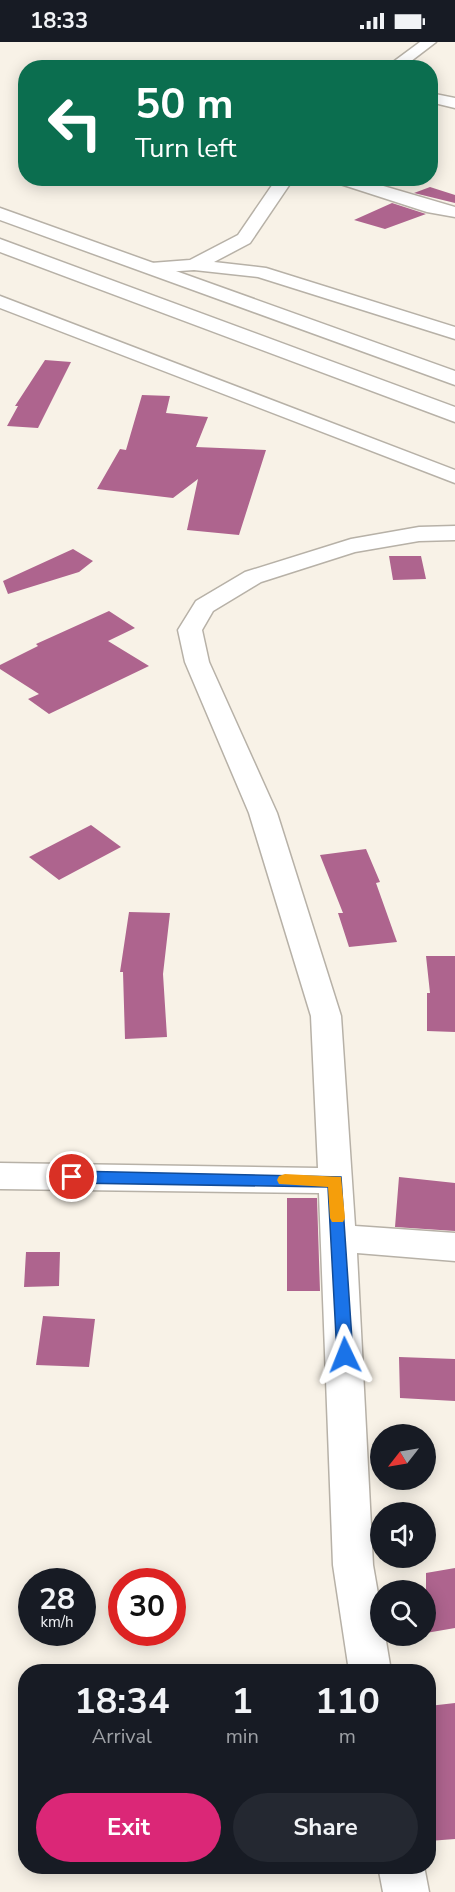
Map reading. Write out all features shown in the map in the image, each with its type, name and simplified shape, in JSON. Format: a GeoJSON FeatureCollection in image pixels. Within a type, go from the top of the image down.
{"type":"FeatureCollection","features":[{"type":"Feature","properties":{"kind":"highway"},"geometry":{"type":"LineString","coordinates":[[0,214],[455,378]]}},
{"type":"Feature","properties":{"kind":"highway"},"geometry":{"type":"LineString","coordinates":[[0,245],[455,415]]}},
{"type":"Feature","properties":{"kind":"street"},"geometry":{"type":"LineString","coordinates":[[404,60],[429,42]]}},
{"type":"Feature","properties":{"kind":"street"},"geometry":{"type":"LineString","coordinates":[[438,99],[455,103]]}},
{"type":"Feature","properties":{"kind":"street"},"geometry":{"type":"LineString","coordinates":[[194,265],[244,239],[280,186]]}},
{"type":"Feature","properties":{"kind":"street"},"geometry":{"type":"LineString","coordinates":[[363,186],[433,208],[455,212]]}},
{"type":"Feature","properties":{"kind":"street"},"geometry":{"type":"LineString","coordinates":[[151,268],[194,265],[260,272],[455,333]]}},
{"type":"Feature","properties":{"kind":"street"},"geometry":{"type":"LineString","coordinates":[[0,302],[455,477]]}},
{"type":"Feature","properties":{"kind":"street"},"geometry":{"type":"LineString","coordinates":[[369,1664],[353,1565],[339,1238],[326,1016],[263,813],[197,662],[190,630],[204,606],[253,577],[351,546],[419,534],[455,533]]}},
{"type":"Feature","properties":{"kind":"street"},"geometry":{"type":"LineString","coordinates":[[0,1176],[336,1181]]}},
{"type":"Feature","properties":{"kind":"street"},"geometry":{"type":"LineString","coordinates":[[339,1238],[455,1247]]}},
{"type":"Feature","properties":{"kind":"street"},"geometry":{"type":"LineString","coordinates":[[403,1874],[406,1892]]}},
{"type":"Feature","properties":{"kind":"building"},"geometry":{"type":"Polygon","coordinates":[[[430,187],[455,195],[455,203],[414,193],[430,187]]]}},
{"type":"Feature","properties":{"kind":"building"},"geometry":{"type":"Polygon","coordinates":[[[392,203],[426,214],[385,229],[354,220],[392,203]]]}},
{"type":"Feature","properties":{"kind":"building"},"geometry":{"type":"Polygon","coordinates":[[[45,360],[71,362],[38,428],[7,426],[18,406],[15,406],[45,360]]]}},
{"type":"Feature","properties":{"kind":"building"},"geometry":{"type":"Polygon","coordinates":[[[142,395],[170,396],[166,413],[208,417],[196,447],[266,450],[239,535],[187,530],[198,479],[173,498],[97,489],[120,449],[126,450],[142,395]]]}},
{"type":"Feature","properties":{"kind":"building"},"geometry":{"type":"Polygon","coordinates":[[[73,549],[93,561],[79,572],[8,594],[3,581],[73,549]]]}},
{"type":"Feature","properties":{"kind":"building"},"geometry":{"type":"Polygon","coordinates":[[[389,556],[421,556],[426,579],[393,580],[389,556]]]}},
{"type":"Feature","properties":{"kind":"building"},"geometry":{"type":"Polygon","coordinates":[[[109,611],[135,628],[108,641],[149,666],[49,714],[28,699],[39,694],[0,669],[0,665],[38,646],[36,644],[109,611]]]}},
{"type":"Feature","properties":{"kind":"building"},"geometry":{"type":"Polygon","coordinates":[[[91,825],[121,847],[59,880],[29,857],[91,825]]]}},
{"type":"Feature","properties":{"kind":"building"},"geometry":{"type":"Polygon","coordinates":[[[366,849],[380,882],[376,883],[397,942],[349,947],[338,913],[343,913],[320,855],[366,849]]]}},
{"type":"Feature","properties":{"kind":"building"},"geometry":{"type":"Polygon","coordinates":[[[129,912],[170,913],[163,974],[167,1037],[125,1039],[123,972],[120,972],[129,912]]]}},
{"type":"Feature","properties":{"kind":"building"},"geometry":{"type":"Polygon","coordinates":[[[426,956],[455,956],[455,1032],[427,1031],[427,993],[430,993],[426,956]]]}},
{"type":"Feature","properties":{"kind":"building"},"geometry":{"type":"Polygon","coordinates":[[[399,1177],[455,1183],[455,1231],[395,1227],[399,1177]]]}},
{"type":"Feature","properties":{"kind":"building"},"geometry":{"type":"Polygon","coordinates":[[[287,1198],[317,1198],[320,1291],[287,1291],[287,1198]]]}},
{"type":"Feature","properties":{"kind":"building"},"geometry":{"type":"Polygon","coordinates":[[[26,1252],[60,1252],[59,1286],[24,1287],[26,1252]]]}},
{"type":"Feature","properties":{"kind":"building"},"geometry":{"type":"Polygon","coordinates":[[[43,1316],[95,1319],[89,1367],[36,1365],[43,1316]]]}},
{"type":"Feature","properties":{"kind":"building"},"geometry":{"type":"Polygon","coordinates":[[[399,1357],[455,1359],[455,1401],[400,1398],[399,1357]]]}},
{"type":"Feature","properties":{"kind":"building"},"geometry":{"type":"Polygon","coordinates":[[[455,1568],[455,1628],[436,1631],[436,1580],[426,1580],[426,1573],[455,1568]]]}},
{"type":"Feature","properties":{"kind":"building"},"geometry":{"type":"Polygon","coordinates":[[[455,1703],[455,1839],[436,1840],[436,1705],[455,1703]]]}},
{"type":"Feature","properties":{"kind":"slow traffic"},"geometry":{"type":"LineString","coordinates":[[285,1180],[336,1181],[338,1218]]}},
{"type":"Feature","properties":{"kind":"route"},"geometry":{"type":"LineString","coordinates":[[72,1177],[336,1181],[345,1355]]}}]}
